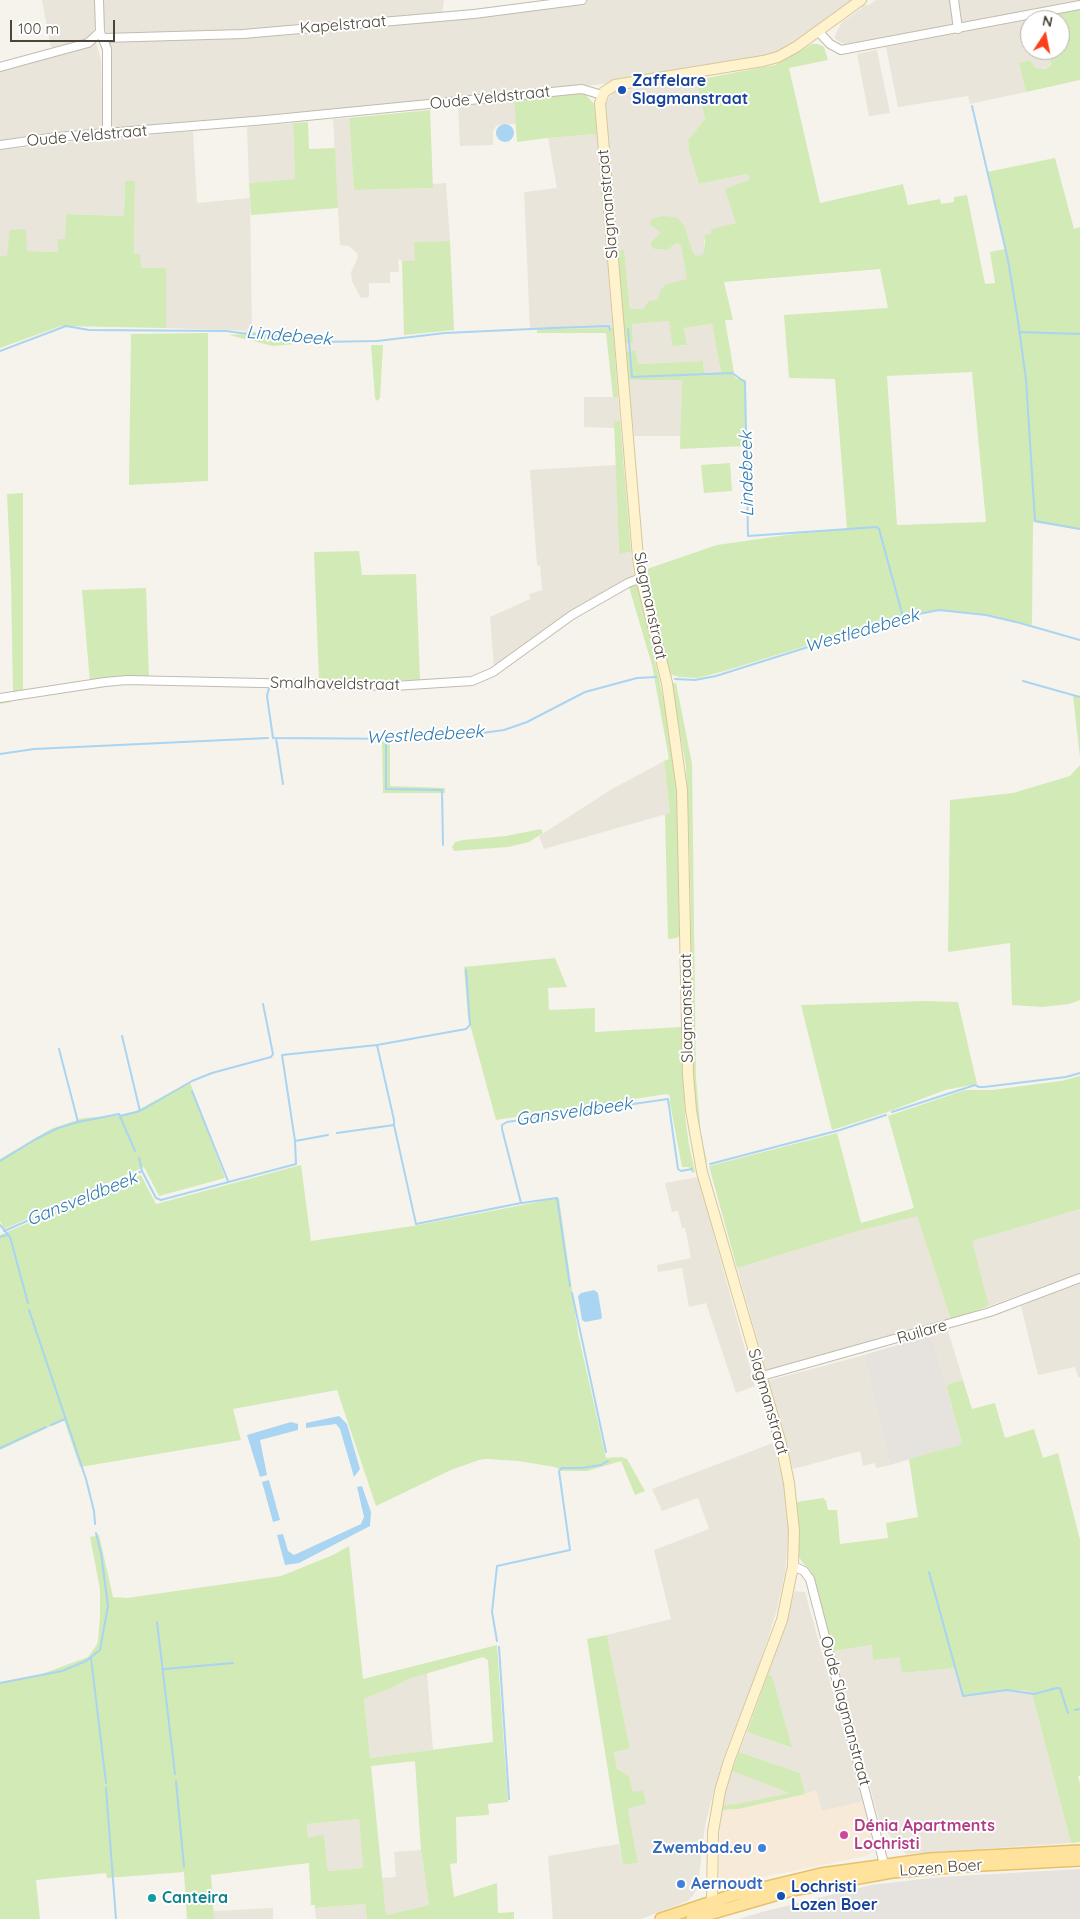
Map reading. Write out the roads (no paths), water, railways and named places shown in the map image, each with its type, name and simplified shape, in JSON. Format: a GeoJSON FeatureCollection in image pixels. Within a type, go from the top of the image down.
{"type":"FeatureCollection","features":[{"type":"Feature","properties":{"kind":"main road"},"geometry":{"type":"LineString","coordinates":[[602,95],[615,85],[778,57],[796,47],[861,0]]}},
{"type":"Feature","properties":{"kind":"main road","name":"Slagmanstraat"},"geometry":{"type":"LineString","coordinates":[[602,95],[600,108],[641,578],[667,683],[681,771],[684,808],[688,1075],[693,1127],[702,1172],[781,1444],[789,1483],[794,1531],[792,1566],[779,1628],[729,1761],[720,1791],[712,1842],[713,1913]]}},
{"type":"Feature","properties":{"kind":"main road","name":"Lozen Boer"},"geometry":{"type":"LineString","coordinates":[[713,1913],[781,1883],[884,1864],[963,1856],[1080,1851]]}},
{"type":"Feature","properties":{"kind":"main road","name":"Lozen Boer"},"geometry":{"type":"LineString","coordinates":[[713,1913],[792,1890],[892,1872],[1080,1860]]}},
{"type":"Feature","properties":{"kind":"main road"},"geometry":{"type":"LineString","coordinates":[[661,1919],[713,1913]]}},
{"type":"Feature","properties":{"kind":"main road"},"geometry":{"type":"LineString","coordinates":[[692,1919],[713,1913]]}},
{"type":"Feature","properties":{"kind":"street"},"geometry":{"type":"LineString","coordinates":[[99,0],[102,35],[107,49],[107,134]]}},
{"type":"Feature","properties":{"kind":"street","name":"Kapelstraat"},"geometry":{"type":"LineString","coordinates":[[102,35],[243,34],[474,14],[582,0]]}},
{"type":"Feature","properties":{"kind":"street"},"geometry":{"type":"LineString","coordinates":[[954,0],[958,29]]}},
{"type":"Feature","properties":{"kind":"street"},"geometry":{"type":"LineString","coordinates":[[818,31],[830,44],[841,50],[1080,6]]}},
{"type":"Feature","properties":{"kind":"street"},"geometry":{"type":"LineString","coordinates":[[0,67],[88,43],[102,35]]}},
{"type":"Feature","properties":{"kind":"street","name":"Oude Veldstraat"},"geometry":{"type":"LineString","coordinates":[[0,145],[57,137],[107,134],[582,89],[602,95]]}},
{"type":"Feature","properties":{"kind":"street","name":"Smalhaveldstraat"},"geometry":{"type":"LineString","coordinates":[[0,698],[127,680],[385,686],[472,681],[493,672],[572,615],[628,583],[641,578]]}},
{"type":"Feature","properties":{"kind":"street","name":"Ruilare"},"geometry":{"type":"LineString","coordinates":[[762,1376],[990,1312],[1080,1278]]}},
{"type":"Feature","properties":{"kind":"street","name":"Oude Slagmanstraat"},"geometry":{"type":"LineString","coordinates":[[792,1566],[804,1571],[810,1579],[884,1864]]}},
{"type":"Feature","properties":{"kind":"water"},"geometry":{"type":"Polygon","coordinates":[[[505,124],[511,127],[514,133],[511,139],[505,142],[499,139],[496,133],[499,127],[505,124]]]}},
{"type":"Feature","properties":{"kind":"water"},"geometry":{"type":"Polygon","coordinates":[[[594,1290],[598,1293],[602,1317],[601,1319],[585,1322],[582,1320],[578,1296],[581,1293],[594,1290]]]}},
{"type":"Feature","properties":{"kind":"water"},"geometry":{"type":"Polygon","coordinates":[[[339,1416],[347,1424],[360,1469],[354,1477],[340,1429],[336,1424],[306,1428],[306,1423],[339,1416]]]}},
{"type":"Feature","properties":{"kind":"water"},"geometry":{"type":"Polygon","coordinates":[[[291,1422],[298,1424],[298,1430],[260,1440],[267,1475],[260,1477],[247,1435],[291,1422]]]}},
{"type":"Feature","properties":{"kind":"water"},"geometry":{"type":"Polygon","coordinates":[[[269,1480],[280,1520],[273,1522],[262,1482],[269,1480]]]}},
{"type":"Feature","properties":{"kind":"water"},"geometry":{"type":"Polygon","coordinates":[[[362,1486],[371,1512],[370,1526],[299,1563],[285,1565],[277,1535],[283,1534],[288,1551],[294,1555],[361,1524],[364,1517],[357,1487],[362,1486]]]}},
{"type":"Feature","properties":{"kind":"waterway"},"geometry":{"type":"LineString","coordinates":[[972,106],[1008,260],[1018,321],[1026,379],[1035,521],[1080,529]]}},
{"type":"Feature","properties":{"kind":"waterway","name":"Lindebeek"},"geometry":{"type":"LineString","coordinates":[[0,351],[66,326],[89,330],[226,331],[320,342],[377,341],[445,333],[553,328],[609,326],[610,330]]}},
{"type":"Feature","properties":{"kind":"waterway","name":"Lindebeek"},"geometry":{"type":"LineString","coordinates":[[628,329],[632,377],[732,373],[745,382],[748,536],[877,527],[903,617]]}},
{"type":"Feature","properties":{"kind":"waterway"},"geometry":{"type":"LineString","coordinates":[[1019,332],[1080,334]]}},
{"type":"Feature","properties":{"kind":"waterway","name":"Westledebeek"},"geometry":{"type":"LineString","coordinates":[[675,679],[695,680],[716,676],[903,617],[939,610],[986,615],[1080,640]]}},
{"type":"Feature","properties":{"kind":"waterway","name":"Westledebeek"},"geometry":{"type":"LineString","coordinates":[[269,688],[267,696],[273,738],[419,739],[446,738],[504,730],[527,722],[585,692],[637,678],[656,677]]}},
{"type":"Feature","properties":{"kind":"waterway"},"geometry":{"type":"LineString","coordinates":[[1023,681],[1080,697]]}},
{"type":"Feature","properties":{"kind":"waterway","name":"Westledebeek"},"geometry":{"type":"LineString","coordinates":[[0,754],[34,749],[268,738]]}},
{"type":"Feature","properties":{"kind":"waterway"},"geometry":{"type":"LineString","coordinates":[[276,738],[283,784]]}},
{"type":"Feature","properties":{"kind":"waterway"},"geometry":{"type":"LineString","coordinates":[[386,739],[386,789],[442,790],[443,845]]}},
{"type":"Feature","properties":{"kind":"waterway"},"geometry":{"type":"LineString","coordinates":[[295,1141],[282,1055],[377,1045],[466,1029],[470,1025],[466,970]]}},
{"type":"Feature","properties":{"kind":"waterway"},"geometry":{"type":"LineString","coordinates":[[140,1111],[192,1081],[212,1073],[271,1057],[273,1054],[263,1004]]}},
{"type":"Feature","properties":{"kind":"waterway"},"geometry":{"type":"LineString","coordinates":[[120,1116],[140,1111],[122,1036]]}},
{"type":"Feature","properties":{"kind":"waterway"},"geometry":{"type":"LineString","coordinates":[[377,1045],[394,1125]]}},
{"type":"Feature","properties":{"kind":"waterway"},"geometry":{"type":"LineString","coordinates":[[59,1049],[78,1122],[119,1114],[135,1151]]}},
{"type":"Feature","properties":{"kind":"waterway","name":"Gansveldbeek"},"geometry":{"type":"LineString","coordinates":[[892,1112],[975,1085],[984,1087],[1066,1077],[1080,1073]]}},
{"type":"Feature","properties":{"kind":"waterway"},"geometry":{"type":"LineString","coordinates":[[192,1091],[228,1181]]}},
{"type":"Feature","properties":{"kind":"waterway","name":"Gansveldbeek"},"geometry":{"type":"LineString","coordinates":[[337,1133],[394,1125],[416,1224],[521,1203],[502,1129],[502,1125],[507,1122],[668,1099],[678,1169],[681,1171],[692,1169]]}},
{"type":"Feature","properties":{"kind":"waterway","name":"Gansveldbeek"},"geometry":{"type":"LineString","coordinates":[[710,1164],[840,1130],[886,1115]]}},
{"type":"Feature","properties":{"kind":"waterway"},"geometry":{"type":"LineString","coordinates":[[0,1161],[36,1139],[58,1128],[78,1122]]}},
{"type":"Feature","properties":{"kind":"waterway","name":"Gansveldbeek"},"geometry":{"type":"LineString","coordinates":[[4,1231],[142,1171],[156,1198],[161,1200],[296,1164],[295,1141],[328,1135]]}},
{"type":"Feature","properties":{"kind":"waterway"},"geometry":{"type":"LineString","coordinates":[[139,1158],[142,1171]]}},
{"type":"Feature","properties":{"kind":"waterway"},"geometry":{"type":"LineString","coordinates":[[522,1203],[557,1198],[570,1286]]}},
{"type":"Feature","properties":{"kind":"waterway","name":"Gansveldbeek"},"geometry":{"type":"LineString","coordinates":[[0,1225],[10,1237],[28,1303]]}},
{"type":"Feature","properties":{"kind":"waterway","name":"Gansveldbeek"},"geometry":{"type":"LineString","coordinates":[[0,1237],[7,1235]]}},
{"type":"Feature","properties":{"kind":"waterway"},"geometry":{"type":"LineString","coordinates":[[572,1293],[606,1452]]}},
{"type":"Feature","properties":{"kind":"waterway","name":"Gansveldbeek"},"geometry":{"type":"LineString","coordinates":[[29,1310],[86,1479],[94,1511],[95,1524]]}},
{"type":"Feature","properties":{"kind":"waterway"},"geometry":{"type":"LineString","coordinates":[[51,1425],[65,1419]]}},
{"type":"Feature","properties":{"kind":"waterway"},"geometry":{"type":"LineString","coordinates":[[0,1448],[46,1427]]}},
{"type":"Feature","properties":{"kind":"waterway"},"geometry":{"type":"LineString","coordinates":[[497,1641],[492,1612],[497,1566],[570,1550],[559,1471],[562,1468],[582,1468],[601,1465],[608,1461]]}},
{"type":"Feature","properties":{"kind":"waterway","name":"Gansveldbeek"},"geometry":{"type":"LineString","coordinates":[[0,1683],[62,1671],[86,1661],[100,1650],[108,1606],[101,1553],[96,1533]]}},
{"type":"Feature","properties":{"kind":"waterway"},"geometry":{"type":"LineString","coordinates":[[929,1572],[963,1696],[1007,1690],[1034,1694],[1060,1688],[1068,1713]]}},
{"type":"Feature","properties":{"kind":"waterway"},"geometry":{"type":"LineString","coordinates":[[157,1622],[175,1774]]}},
{"type":"Feature","properties":{"kind":"waterway"},"geometry":{"type":"LineString","coordinates":[[499,1647],[509,1799]]}},
{"type":"Feature","properties":{"kind":"waterway"},"geometry":{"type":"LineString","coordinates":[[91,1658],[106,1783]]}},
{"type":"Feature","properties":{"kind":"waterway"},"geometry":{"type":"LineString","coordinates":[[164,1669],[233,1663]]}},
{"type":"Feature","properties":{"kind":"waterway"},"geometry":{"type":"LineString","coordinates":[[1075,1710],[1080,1709]]}},
{"type":"Feature","properties":{"kind":"waterway"},"geometry":{"type":"LineString","coordinates":[[176,1781],[184,1867]]}},
{"type":"Feature","properties":{"kind":"waterway"},"geometry":{"type":"LineString","coordinates":[[106,1788],[116,1919]]}},
{"type":"Feature","properties":{"kind":"place","name":"Zaffelare Slagmanstraat"},"geometry":{"type":"Point","coordinates":[622,90]}},
{"type":"Feature","properties":{"kind":"place","name":"Dénia Apartments Lochristi"},"geometry":{"type":"Point","coordinates":[844,1835]}},
{"type":"Feature","properties":{"kind":"place","name":"Zwembad.eu"},"geometry":{"type":"Point","coordinates":[762,1848]}},
{"type":"Feature","properties":{"kind":"place","name":"Aernoudt"},"geometry":{"type":"Point","coordinates":[681,1884]}},
{"type":"Feature","properties":{"kind":"place","name":"Lochristi Lozen Boer"},"geometry":{"type":"Point","coordinates":[781,1896]}},
{"type":"Feature","properties":{"kind":"place","name":"Canteira"},"geometry":{"type":"Point","coordinates":[152,1898]}}]}
